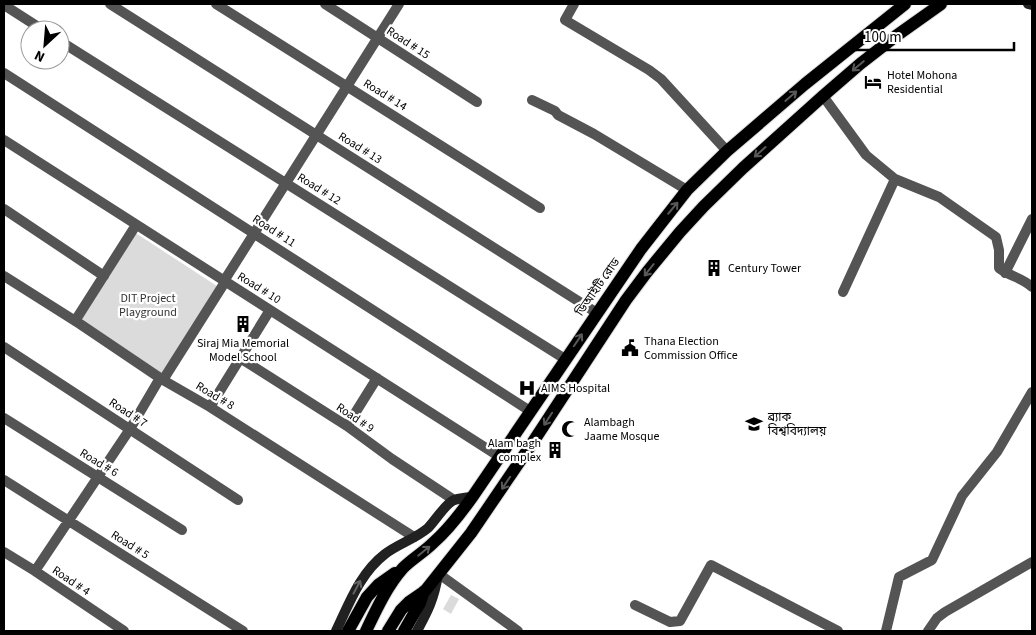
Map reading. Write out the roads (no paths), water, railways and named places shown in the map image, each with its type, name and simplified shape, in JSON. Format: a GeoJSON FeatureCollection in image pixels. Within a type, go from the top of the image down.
{"type":"FeatureCollection","features":[{"type":"Feature","properties":{"kind":"main road","name":"ডিআইটি রোড"},"geometry":{"type":"LineString","coordinates":[[366,631],[391,584],[403,568],[453,523],[641,249],[687,190],[727,151],[805,84],[905,4]]}},
{"type":"Feature","properties":{"kind":"main road"},"geometry":{"type":"LineString","coordinates":[[388,631],[401,610],[425,590],[471,533],[626,300],[680,232],[743,168],[823,96],[860,64],[941,4]]}},
{"type":"Feature","properties":{"kind":"main road"},"geometry":{"type":"LineString","coordinates":[[348,631],[367,597],[378,586],[403,568]]}},
{"type":"Feature","properties":{"kind":"main road"},"geometry":{"type":"LineString","coordinates":[[404,631],[425,590]]}},
{"type":"Feature","properties":{"kind":"street","name":"Road # 13"},"geometry":{"type":"LineString","coordinates":[[110,4],[597,313]]}},
{"type":"Feature","properties":{"kind":"street","name":"Road # 14"},"geometry":{"type":"LineString","coordinates":[[216,4],[540,208]]}},
{"type":"Feature","properties":{"kind":"street","name":"Road # 15"},"geometry":{"type":"LineString","coordinates":[[325,4],[477,102]]}},
{"type":"Feature","properties":{"kind":"street"},"geometry":{"type":"LineString","coordinates":[[35,571],[130,429],[399,4]]}},
{"type":"Feature","properties":{"kind":"street"},"geometry":{"type":"LineString","coordinates":[[574,4],[565,20],[661,79],[727,151]]}},
{"type":"Feature","properties":{"kind":"street"},"geometry":{"type":"LineString","coordinates":[[1028,4],[1032,5]]}},
{"type":"Feature","properties":{"kind":"street"},"geometry":{"type":"LineString","coordinates":[[4,5],[27,20]]}},
{"type":"Feature","properties":{"kind":"street","name":"Road # 12"},"geometry":{"type":"LineString","coordinates":[[70,47],[565,360]]}},
{"type":"Feature","properties":{"kind":"street","name":"Road # 11"},"geometry":{"type":"LineString","coordinates":[[4,73],[530,411]]}},
{"type":"Feature","properties":{"kind":"street"},"geometry":{"type":"LineString","coordinates":[[823,96],[866,155],[895,179],[939,197],[996,237],[999,250],[999,268],[1005,273],[1028,282],[1032,287]]}},
{"type":"Feature","properties":{"kind":"street"},"geometry":{"type":"LineString","coordinates":[[532,100],[555,111],[558,115],[594,134],[687,190]]}},
{"type":"Feature","properties":{"kind":"street","name":"Road # 10"},"geometry":{"type":"LineString","coordinates":[[4,140],[500,457]]}},
{"type":"Feature","properties":{"kind":"street"},"geometry":{"type":"LineString","coordinates":[[842,292],[895,179]]}},
{"type":"Feature","properties":{"kind":"street"},"geometry":{"type":"LineString","coordinates":[[4,209],[104,276]]}},
{"type":"Feature","properties":{"kind":"street"},"geometry":{"type":"LineString","coordinates":[[1005,273],[1032,219]]}},
{"type":"Feature","properties":{"kind":"street"},"geometry":{"type":"LineString","coordinates":[[75,321],[136,225]]}},
{"type":"Feature","properties":{"kind":"street","name":"Road # 8"},"geometry":{"type":"LineString","coordinates":[[4,276],[161,379],[210,407],[414,537]]}},
{"type":"Feature","properties":{"kind":"street"},"geometry":{"type":"LineString","coordinates":[[210,407],[270,310]]}},
{"type":"Feature","properties":{"kind":"street","name":"Road # 7"},"geometry":{"type":"LineString","coordinates":[[4,347],[238,500]]}},
{"type":"Feature","properties":{"kind":"street","name":"Road # 9"},"geometry":{"type":"LineString","coordinates":[[240,358],[346,426],[454,500]]}},
{"type":"Feature","properties":{"kind":"street"},"geometry":{"type":"LineString","coordinates":[[346,426],[376,378]]}},
{"type":"Feature","properties":{"kind":"street"},"geometry":{"type":"LineString","coordinates":[[886,631],[899,577],[932,560],[962,496],[997,452],[1032,392]]}},
{"type":"Feature","properties":{"kind":"street","name":"Road # 6"},"geometry":{"type":"LineString","coordinates":[[4,418],[182,530]]}},
{"type":"Feature","properties":{"kind":"street","name":"Road # 5"},"geometry":{"type":"LineString","coordinates":[[4,480],[243,631]]}},
{"type":"Feature","properties":{"kind":"street"},"geometry":{"type":"LineString","coordinates":[[336,631],[360,581],[370,567],[400,544],[426,530],[454,500],[473,496]]}},
{"type":"Feature","properties":{"kind":"street","name":"Road # 4"},"geometry":{"type":"LineString","coordinates":[[4,552],[124,631]]}},
{"type":"Feature","properties":{"kind":"street"},"geometry":{"type":"LineString","coordinates":[[928,631],[937,618],[945,612],[1032,562]]}},
{"type":"Feature","properties":{"kind":"street"},"geometry":{"type":"LineString","coordinates":[[635,605],[670,622],[680,621],[711,565],[838,631]]}},
{"type":"Feature","properties":{"kind":"street"},"geometry":{"type":"LineString","coordinates":[[417,631],[431,606],[438,574],[518,631]]}},
{"type":"Feature","properties":{"kind":"place","name":"Hotel Mohona Residential"},"geometry":{"type":"Point","coordinates":[873,82]}},
{"type":"Feature","properties":{"kind":"place","name":"Century Tower"},"geometry":{"type":"Point","coordinates":[714,268]}},
{"type":"Feature","properties":{"kind":"place","name":"Siraj Mia Memorial Model School"},"geometry":{"type":"Point","coordinates":[243,324]}},
{"type":"Feature","properties":{"kind":"place","name":"Thana Election Commission Office"},"geometry":{"type":"Point","coordinates":[630,348]}},
{"type":"Feature","properties":{"kind":"place","name":"AIMS Hospital"},"geometry":{"type":"Point","coordinates":[527,388]}},
{"type":"Feature","properties":{"kind":"place","name":"ব্র্যাক বিশ্ববিদ্যালয়"},"geometry":{"type":"Point","coordinates":[754,424]}},
{"type":"Feature","properties":{"kind":"place","name":"Alambagh Jaame Mosque"},"geometry":{"type":"Point","coordinates":[570,429]}},
{"type":"Feature","properties":{"kind":"place","name":"Alam bagh complex"},"geometry":{"type":"Point","coordinates":[555,450]}},
{"type":"Feature","properties":{"kind":"park label","name":"DIT Project Playground"},"geometry":{"type":"Point","coordinates":[148,305]}}]}
